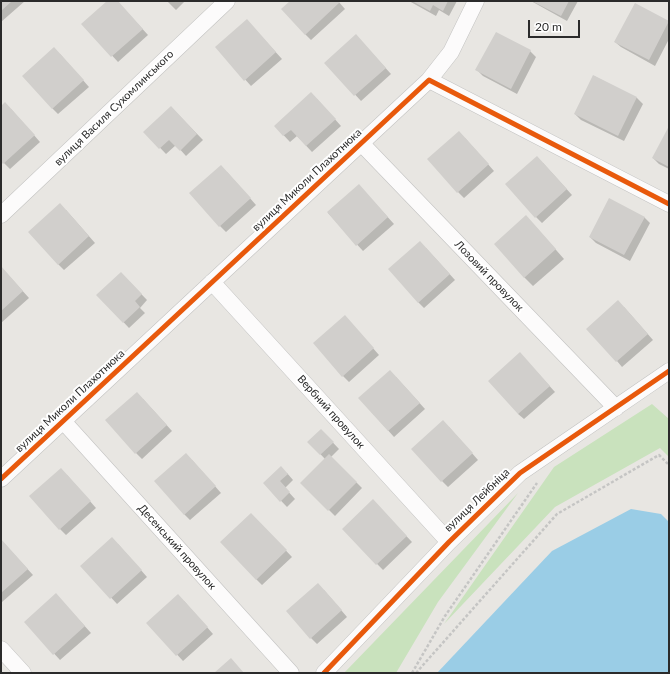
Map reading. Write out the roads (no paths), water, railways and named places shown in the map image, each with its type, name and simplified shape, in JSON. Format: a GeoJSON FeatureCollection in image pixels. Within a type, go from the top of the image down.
{"type":"FeatureCollection","features":[{"type":"Feature","properties":{"kind":"street","name":"вулиця Василя Сухомлинського"},"geometry":{"type":"LineString","coordinates":[[1,215],[227,1]]}},
{"type":"Feature","properties":{"kind":"street","name":"вулиця Миколи Плахотнюка"},"geometry":{"type":"LineString","coordinates":[[1,479],[429,80],[452,52],[476,1]]}},
{"type":"Feature","properties":{"kind":"street"},"geometry":{"type":"LineString","coordinates":[[429,80],[669,204]]}},
{"type":"Feature","properties":{"kind":"street","name":"Лозовий провулок"},"geometry":{"type":"LineString","coordinates":[[361,143],[616,408]]}},
{"type":"Feature","properties":{"kind":"street","name":"Вербний провулок"},"geometry":{"type":"LineString","coordinates":[[212,282],[449,542]]}},
{"type":"Feature","properties":{"kind":"street","name":"вулиця Лейбніца"},"geometry":{"type":"LineString","coordinates":[[324,673],[449,542],[520,473],[567,439],[616,408],[669,371]]}},
{"type":"Feature","properties":{"kind":"street","name":"Десенський провулок"},"geometry":{"type":"LineString","coordinates":[[62,421],[291,673]]}},
{"type":"Feature","properties":{"kind":"street"},"geometry":{"type":"LineString","coordinates":[[1,649],[23,673]]}},
{"type":"Feature","properties":{"kind":"water"},"geometry":{"type":"Polygon","coordinates":[[[631,509],[661,514],[669,522],[669,673],[437,673],[552,551],[631,509]]]}}]}
